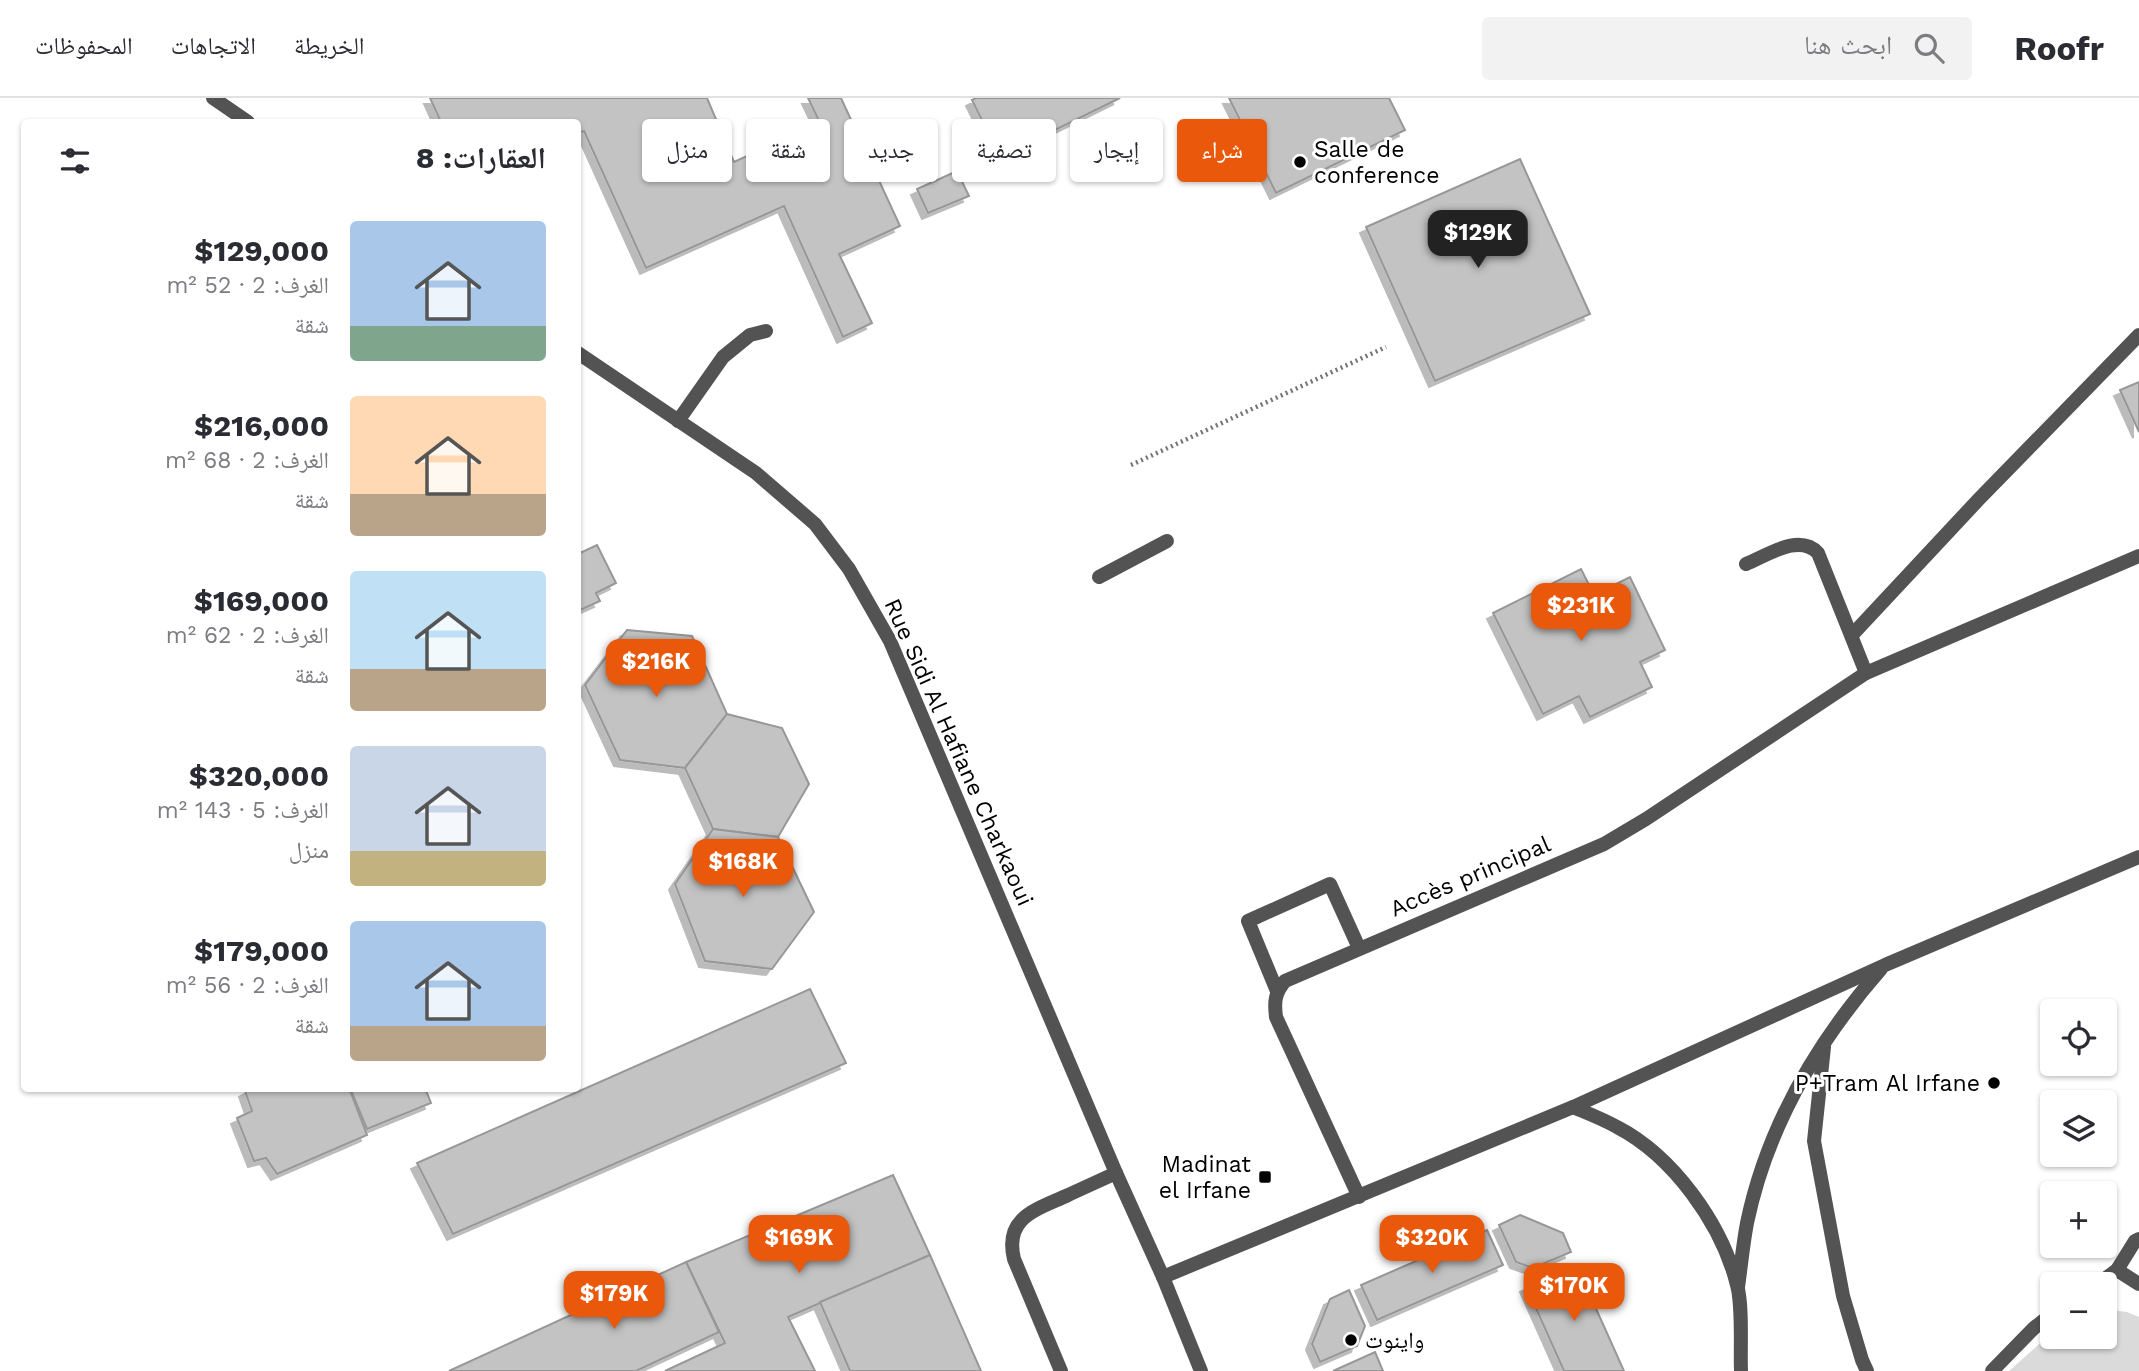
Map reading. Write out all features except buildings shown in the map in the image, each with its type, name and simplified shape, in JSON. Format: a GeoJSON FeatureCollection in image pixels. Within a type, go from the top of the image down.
{"type":"FeatureCollection","features":[{"type":"Feature","properties":{"kind":"street"},"geometry":{"type":"LineString","coordinates":[[213,98],[244,119]]}},
{"type":"Feature","properties":{"kind":"street"},"geometry":{"type":"LineString","coordinates":[[678,421],[723,357],[750,335],[766,331]]}},
{"type":"Feature","properties":{"kind":"street"},"geometry":{"type":"LineString","coordinates":[[1852,635],[1979,499],[2139,335]]}},
{"type":"Feature","properties":{"kind":"street","name":"Rue Sidi Al Hafiane Charkaoui"},"geometry":{"type":"LineString","coordinates":[[581,355],[757,473],[815,524],[849,569],[890,641],[1201,1371]]}},
{"type":"Feature","properties":{"kind":"street"},"geometry":{"type":"LineString","coordinates":[[1099,577],[1167,541]]}},
{"type":"Feature","properties":{"kind":"street"},"geometry":{"type":"LineString","coordinates":[[1746,564],[1801,543],[1811,546],[1818,553],[1866,673]]}},
{"type":"Feature","properties":{"kind":"street","name":"Accès principal"},"geometry":{"type":"LineString","coordinates":[[1277,991],[1285,981],[1604,844],[1866,673],[2139,556]]}},
{"type":"Feature","properties":{"kind":"street"},"geometry":{"type":"LineString","coordinates":[[1163,1277],[1573,1107],[1885,965],[2139,856]]}},
{"type":"Feature","properties":{"kind":"street"},"geometry":{"type":"LineString","coordinates":[[1359,948],[1330,884],[1248,920],[1277,991],[1274,1002],[1276,1017],[1359,1197]]}},
{"type":"Feature","properties":{"kind":"street"},"geometry":{"type":"LineString","coordinates":[[1741,1371],[1738,1287],[1748,1222],[1766,1158],[1791,1098],[1825,1040],[1853,1001],[1885,965]]}},
{"type":"Feature","properties":{"kind":"street"},"geometry":{"type":"LineString","coordinates":[[1825,1040],[1815,1142],[1843,1296],[1867,1371]]}},
{"type":"Feature","properties":{"kind":"street"},"geometry":{"type":"LineString","coordinates":[[1573,1107],[1619,1128],[1660,1158],[1694,1195],[1720,1239],[1738,1287]]}},
{"type":"Feature","properties":{"kind":"street"},"geometry":{"type":"LineString","coordinates":[[1061,1371],[1014,1259],[1011,1248],[1013,1236],[1017,1225],[1035,1209],[1116,1173]]}},
{"type":"Feature","properties":{"kind":"street"},"geometry":{"type":"LineString","coordinates":[[2114,1272],[2139,1239]]}},
{"type":"Feature","properties":{"kind":"street"},"geometry":{"type":"LineString","coordinates":[[2117,1270],[2139,1284]]}},
{"type":"Feature","properties":{"kind":"street"},"geometry":{"type":"LineString","coordinates":[[1992,1371],[2040,1323]]}},
{"type":"Feature","properties":{"kind":"path"},"geometry":{"type":"LineString","coordinates":[[1131,465],[1386,347]]}},
{"type":"Feature","properties":{"kind":"shaded area"},"geometry":{"type":"Polygon","coordinates":[[[2117,1311],[2139,1317],[2139,1371],[2009,1371],[2040,1344],[2040,1349],[2117,1349],[2117,1311]]]}},
{"type":"Feature","properties":{"kind":"place","name":"Salle de conference"},"geometry":{"type":"Point","coordinates":[1300,162]}},
{"type":"Feature","properties":{"kind":"place","name":"P+Tram Al Irfane"},"geometry":{"type":"Point","coordinates":[1994,1083]}},
{"type":"Feature","properties":{"kind":"place","name":"Madinat el Irfane"},"geometry":{"type":"Point","coordinates":[1265,1177]}},
{"type":"Feature","properties":{"kind":"place","name":"واينوت"},"geometry":{"type":"Point","coordinates":[1351,1340]}}]}
